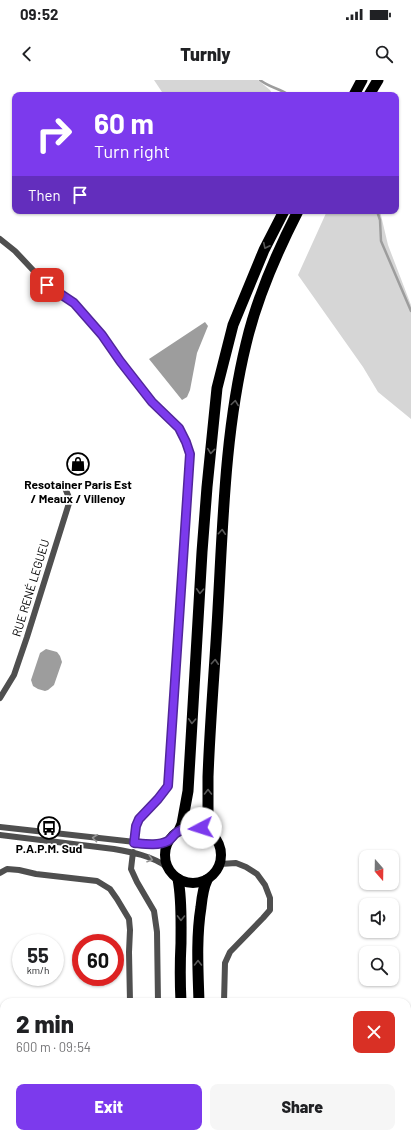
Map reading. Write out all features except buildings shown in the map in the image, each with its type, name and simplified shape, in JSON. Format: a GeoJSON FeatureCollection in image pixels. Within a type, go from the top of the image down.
{"type":"FeatureCollection","features":[{"type":"Feature","properties":{"kind":"highway"},"geometry":{"type":"LineString","coordinates":[[356,92],[362,80]]}},
{"type":"Feature","properties":{"kind":"highway"},"geometry":{"type":"LineString","coordinates":[[371,92],[378,80]]}},
{"type":"Feature","properties":{"kind":"highway"},"geometry":{"type":"LineString","coordinates":[[179,831],[182,824],[188,791],[202,545],[217,388],[233,325],[264,250],[282,214]]}},
{"type":"Feature","properties":{"kind":"highway"},"geometry":{"type":"LineString","coordinates":[[208,831],[209,753],[222,539],[229,444],[235,400],[244,350],[256,306],[269,271],[296,214]]}},
{"type":"Feature","properties":{"kind":"highway"},"geometry":{"type":"LineString","coordinates":[[178,879],[181,892],[181,998]]}},
{"type":"Feature","properties":{"kind":"highway"},"geometry":{"type":"LineString","coordinates":[[199,998],[198,947],[200,916],[204,886],[207,880]]}},
{"type":"Feature","properties":{"kind":"main road"},"geometry":{"type":"LineString","coordinates":[[194,827],[208,831],[215,837],[220,846],[222,855],[220,864],[213,876],[200,883],[185,882],[178,879],[167,867],[165,858],[169,840],[179,831],[186,828],[194,827]]}},
{"type":"Feature","properties":{"kind":"street"},"geometry":{"type":"LineString","coordinates":[[0,239],[15,250],[47,285],[74,303],[102,335],[152,402],[179,428],[190,454],[168,786],[139,819],[136,826],[134,843]]}},
{"type":"Feature","properties":{"kind":"street","name":"RUE RENÉ LEGUEU"},"geometry":{"type":"LineString","coordinates":[[0,698],[14,676],[70,500],[63,483]]}},
{"type":"Feature","properties":{"kind":"street"},"geometry":{"type":"LineString","coordinates":[[0,827],[134,843],[153,844],[169,840]]}},
{"type":"Feature","properties":{"kind":"street"},"geometry":{"type":"LineString","coordinates":[[0,835],[133,852],[161,862],[167,867]]}},
{"type":"Feature","properties":{"kind":"street"},"geometry":{"type":"LineString","coordinates":[[133,852],[132,869],[137,882],[154,911],[157,932],[158,998]]}},
{"type":"Feature","properties":{"kind":"street"},"geometry":{"type":"LineString","coordinates":[[220,864],[236,863],[257,874],[265,885],[270,898],[270,910],[230,952],[225,963],[224,998]]}},
{"type":"Feature","properties":{"kind":"street"},"geometry":{"type":"LineString","coordinates":[[0,873],[7,870],[19,870],[36,874],[97,881],[110,889],[128,920],[130,930],[130,998]]}},
{"type":"Feature","properties":{"kind":"shaded area"},"geometry":{"type":"Polygon","coordinates":[[[154,80],[258,80],[271,92],[162,92],[154,80]]]}},
{"type":"Feature","properties":{"kind":"shaded area"},"geometry":{"type":"Polygon","coordinates":[[[326,214],[381,214],[388,245],[411,305],[411,419],[378,392],[363,367],[298,275],[326,214]]]}},
{"type":"Feature","properties":{"kind":"shaded area"},"geometry":{"type":"Polygon","coordinates":[[[205,322],[208,326],[197,353],[190,390],[187,397],[182,400],[149,359],[205,322]]]}},
{"type":"Feature","properties":{"kind":"shaded area"},"geometry":{"type":"Polygon","coordinates":[[[46,649],[57,652],[62,662],[54,685],[45,691],[33,686],[31,680],[40,653],[46,649]]]}},
{"type":"Feature","properties":{"kind":"waterway"},"geometry":{"type":"LineString","coordinates":[[260,80],[267,85],[284,92]]}},
{"type":"Feature","properties":{"kind":"waterway"},"geometry":{"type":"LineString","coordinates":[[378,214],[380,220],[381,241],[411,311]]}},
{"type":"Feature","properties":{"kind":"place","name":"Resotainer Paris Est / Meaux / Villenoy"},"geometry":{"type":"Point","coordinates":[78,464]}},
{"type":"Feature","properties":{"kind":"place","name":"P.A.P.M. Sud"},"geometry":{"type":"Point","coordinates":[49,828]}},
{"type":"Feature","properties":{"kind":"route"},"geometry":{"type":"LineString","coordinates":[[47,285],[74,303],[102,335],[152,402],[179,428],[190,454],[168,786],[148,811],[139,819],[136,826],[134,843],[153,844],[169,840],[179,831],[186,828],[201,828]]}}]}
